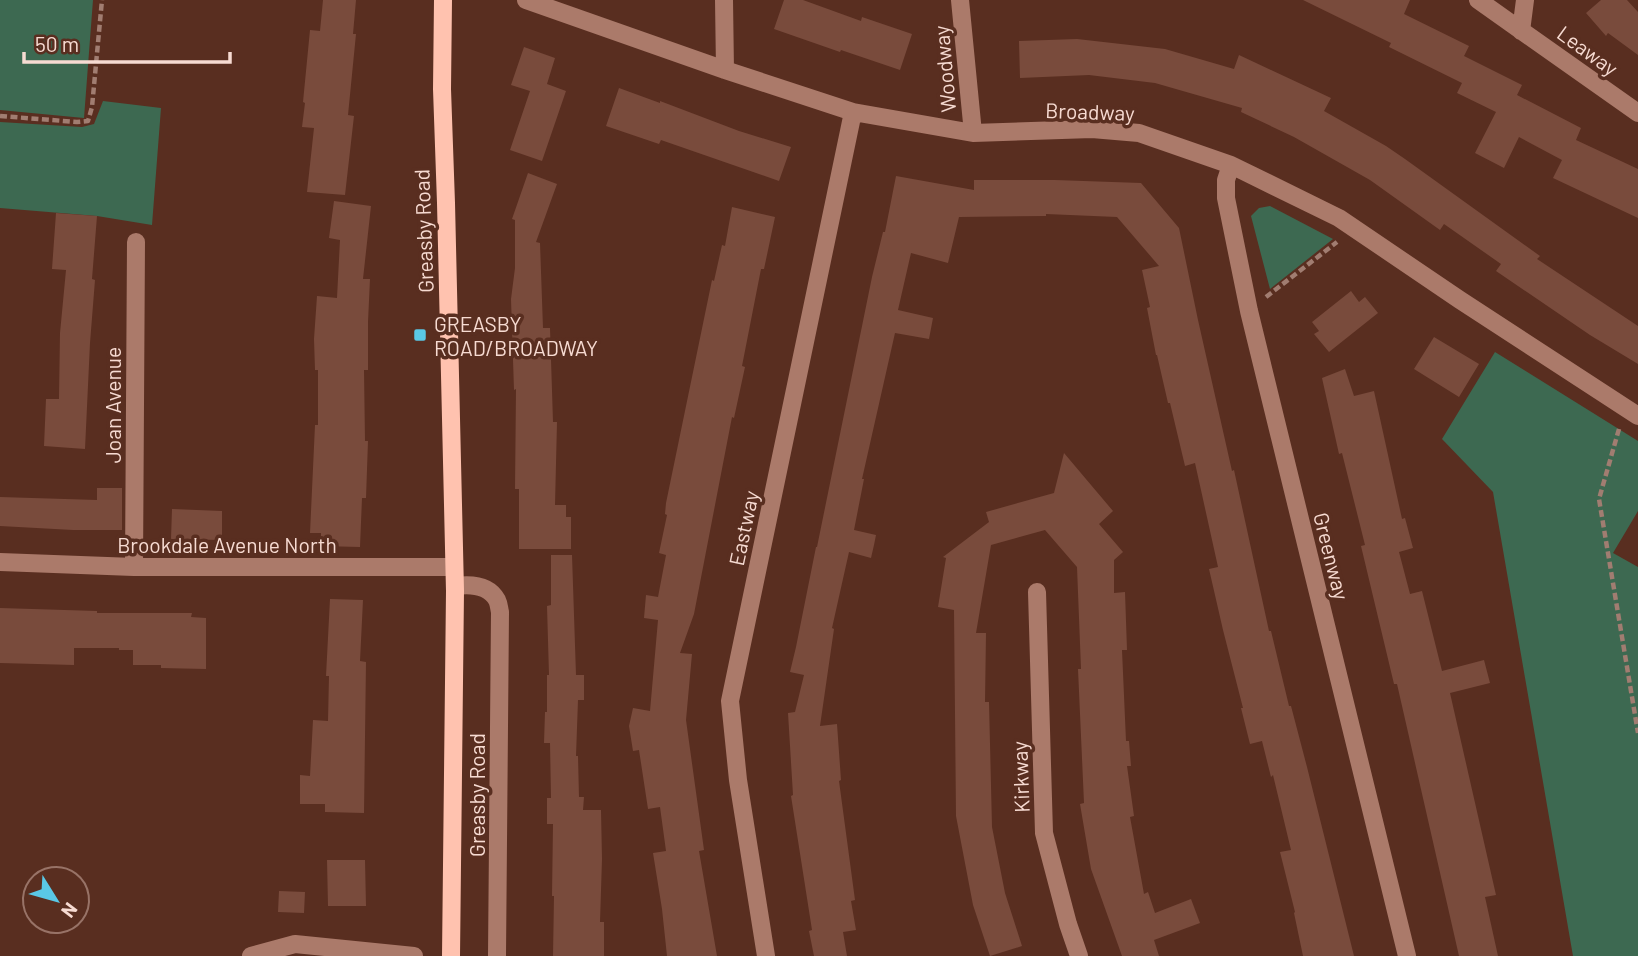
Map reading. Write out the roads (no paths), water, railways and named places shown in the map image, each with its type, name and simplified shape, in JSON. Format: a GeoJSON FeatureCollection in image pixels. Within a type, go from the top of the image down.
{"type":"FeatureCollection","features":[{"type":"Feature","properties":{"kind":"main road","name":"Greasby Road"},"geometry":{"type":"LineString","coordinates":[[443,0],[442,89],[455,586],[452,956]]}},
{"type":"Feature","properties":{"kind":"street","name":"Broadway"},"geometry":{"type":"LineString","coordinates":[[526,0],[853,112],[972,134],[1092,129],[1139,134],[1231,164],[1339,218],[1631,412]]}},
{"type":"Feature","properties":{"kind":"street"},"geometry":{"type":"LineString","coordinates":[[724,0],[725,70]]}},
{"type":"Feature","properties":{"kind":"street","name":"Woodway"},"geometry":{"type":"LineString","coordinates":[[960,0],[972,134]]}},
{"type":"Feature","properties":{"kind":"street","name":"Leaway"},"geometry":{"type":"LineString","coordinates":[[1478,0],[1638,113]]}},
{"type":"Feature","properties":{"kind":"street"},"geometry":{"type":"LineString","coordinates":[[1521,30],[1525,0]]}},
{"type":"Feature","properties":{"kind":"street","name":"Eastway"},"geometry":{"type":"LineString","coordinates":[[766,956],[738,780],[730,701],[853,112]]}},
{"type":"Feature","properties":{"kind":"street","name":"Greenway"},"geometry":{"type":"LineString","coordinates":[[1231,164],[1226,180],[1226,198],[1248,311],[1407,956]]}},
{"type":"Feature","properties":{"kind":"street","name":"Joan Avenue"},"geometry":{"type":"LineString","coordinates":[[134,567],[136,242]]}},
{"type":"Feature","properties":{"kind":"street","name":"Brookdale Avenue North"},"geometry":{"type":"LineString","coordinates":[[0,562],[134,567],[454,567]]}},
{"type":"Feature","properties":{"kind":"street","name":"Greasby Road"},"geometry":{"type":"LineString","coordinates":[[455,586],[470,583],[486,589],[497,599],[500,612],[497,956]]}},
{"type":"Feature","properties":{"kind":"street","name":"Kirkway"},"geometry":{"type":"LineString","coordinates":[[1037,592],[1044,833],[1079,956]]}},
{"type":"Feature","properties":{"kind":"street"},"geometry":{"type":"LineString","coordinates":[[251,956],[295,944],[414,956]]}},
{"type":"Feature","properties":{"kind":"place","name":"GREASBY ROAD/BROADWAY"},"geometry":{"type":"Point","coordinates":[420,335]}}]}
